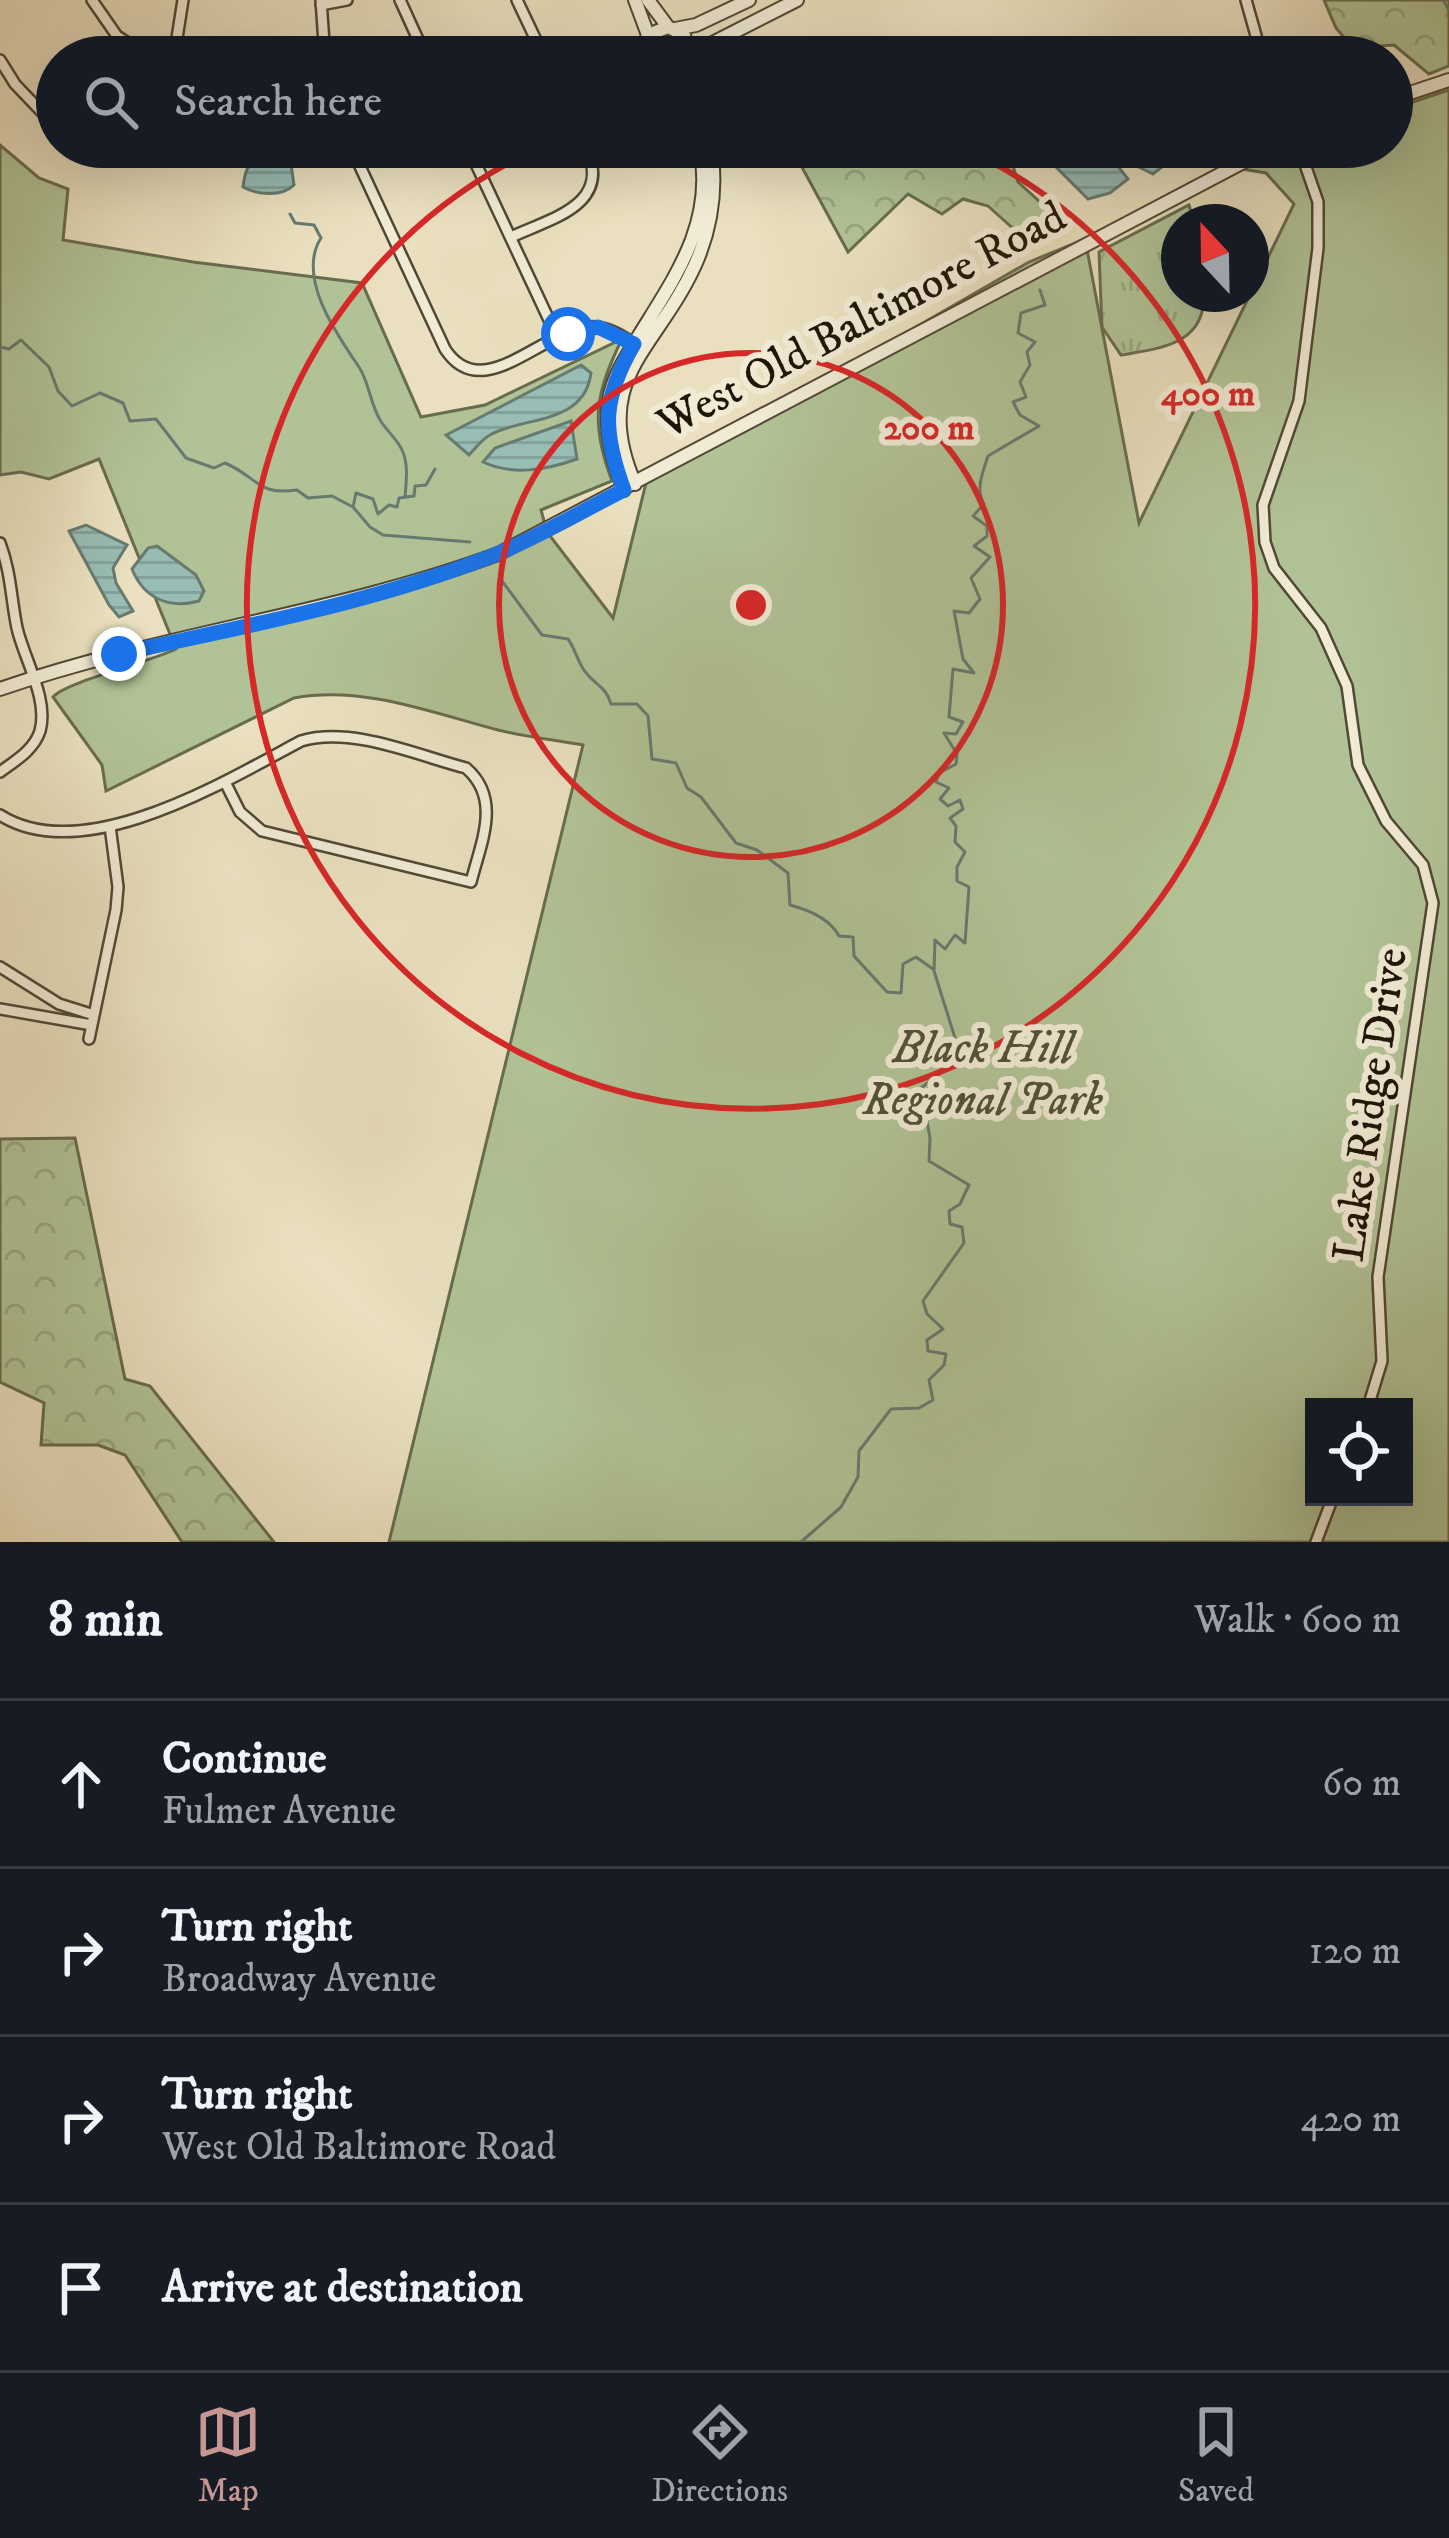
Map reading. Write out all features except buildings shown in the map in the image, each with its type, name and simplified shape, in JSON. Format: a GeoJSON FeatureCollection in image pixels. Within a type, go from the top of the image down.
{"type":"FeatureCollection","features":[{"type":"Feature","properties":{"kind":"street"},"geometry":{"type":"LineString","coordinates":[[92,0],[117,36]]}},
{"type":"Feature","properties":{"kind":"street"},"geometry":{"type":"LineString","coordinates":[[177,36],[183,0]]}},
{"type":"Feature","properties":{"kind":"street"},"geometry":{"type":"LineString","coordinates":[[323,36],[321,3],[347,0]]}},
{"type":"Feature","properties":{"kind":"street"},"geometry":{"type":"LineString","coordinates":[[400,0],[416,36]]}},
{"type":"Feature","properties":{"kind":"street"},"geometry":{"type":"LineString","coordinates":[[518,0],[534,36]]}},
{"type":"Feature","properties":{"kind":"street"},"geometry":{"type":"LineString","coordinates":[[635,0],[649,35],[696,25],[749,0]]}},
{"type":"Feature","properties":{"kind":"street"},"geometry":{"type":"LineString","coordinates":[[648,0],[680,36]]}},
{"type":"Feature","properties":{"kind":"street"},"geometry":{"type":"LineString","coordinates":[[728,36],[797,0]]}},
{"type":"Feature","properties":{"kind":"street"},"geometry":{"type":"LineString","coordinates":[[1246,0],[1256,36]]}},
{"type":"Feature","properties":{"kind":"street"},"geometry":{"type":"LineString","coordinates":[[0,60],[36,106]]}},
{"type":"Feature","properties":{"kind":"street"},"geometry":{"type":"LineString","coordinates":[[1413,92],[1449,80]]}},
{"type":"Feature","properties":{"kind":"street"},"geometry":{"type":"LineString","coordinates":[[361,168],[452,360],[463,368],[479,372],[577,330],[598,327],[638,346]]}},
{"type":"Feature","properties":{"kind":"street"},"geometry":{"type":"LineString","coordinates":[[478,168],[558,339]]}},
{"type":"Feature","properties":{"kind":"street"},"geometry":{"type":"LineString","coordinates":[[511,237],[566,212],[587,196],[593,168]]}},
{"type":"Feature","properties":{"kind":"street"},"geometry":{"type":"LineString","coordinates":[[638,346],[687,259],[705,192],[702,168]]}},
{"type":"Feature","properties":{"kind":"street"},"geometry":{"type":"LineString","coordinates":[[630,487],[611,455],[607,416],[614,382],[694,267],[714,200],[712,168]]}},
{"type":"Feature","properties":{"kind":"street","name":"West Old Baltimore Road"},"geometry":{"type":"LineString","coordinates":[[0,689],[405,586],[498,554],[1232,168]]}},
{"type":"Feature","properties":{"kind":"street","name":"Lake Ridge Drive"},"geometry":{"type":"LineString","coordinates":[[1306,168],[1318,202],[1318,248],[1299,401],[1263,506],[1265,542],[1274,568],[1321,628],[1347,686],[1358,765],[1386,821],[1423,866],[1433,902],[1378,1276],[1382,1360],[1371,1398]]}},
{"type":"Feature","properties":{"kind":"street"},"geometry":{"type":"LineString","coordinates":[[0,543],[41,711],[40,731],[29,749],[0,772]]}},
{"type":"Feature","properties":{"kind":"street"},"geometry":{"type":"LineString","coordinates":[[0,596],[13,591]]}},
{"type":"Feature","properties":{"kind":"street"},"geometry":{"type":"LineString","coordinates":[[0,815],[41,831],[110,826],[144,818],[301,742],[322,735],[344,737],[466,768],[477,778],[488,799],[488,812],[471,882],[262,831],[240,812],[225,782]]}},
{"type":"Feature","properties":{"kind":"street"},"geometry":{"type":"LineString","coordinates":[[89,1039],[116,910],[118,886],[110,826]]}},
{"type":"Feature","properties":{"kind":"street"},"geometry":{"type":"LineString","coordinates":[[0,967],[93,1020]]}},
{"type":"Feature","properties":{"kind":"street"},"geometry":{"type":"LineString","coordinates":[[0,1009],[93,1020]]}},
{"type":"Feature","properties":{"kind":"street"},"geometry":{"type":"LineString","coordinates":[[1316,1542],[1330,1506]]}},
{"type":"Feature","properties":{"kind":"green space"},"geometry":{"type":"Polygon","coordinates":[[[1324,0],[1449,0],[1449,66],[1429,74],[1413,61],[1413,36],[1343,36],[1324,0]]]}},
{"type":"Feature","properties":{"kind":"green space","name":"Black Hill Regional Park"},"geometry":{"type":"Polygon","coordinates":[[[1449,90],[1449,1542],[389,1542],[583,745],[371,698],[320,695],[294,698],[106,791],[102,765],[53,697],[176,649],[99,459],[49,479],[21,472],[0,475],[0,145],[39,178],[68,189],[63,240],[362,283],[421,417],[485,405],[622,339],[606,376],[599,409],[600,442],[612,481],[541,510],[547,532],[613,618],[646,483],[1029,262],[1085,239],[1139,523],[1242,312],[1269,312],[1269,255],[1294,204],[1266,173],[1236,168],[1413,168],[1413,102],[1449,90]]]}},
{"type":"Feature","properties":{"kind":"green space"},"geometry":{"type":"Polygon","coordinates":[[[802,168],[1014,168],[1018,182],[1051,212],[1017,232],[988,206],[963,199],[942,214],[908,194],[848,252],[802,168]]]}},
{"type":"Feature","properties":{"kind":"green space"},"geometry":{"type":"Polygon","coordinates":[[[1161,220],[1161,312],[1202,312],[1189,334],[1151,350],[1121,355],[1102,327],[1099,252],[1161,220]]]}},
{"type":"Feature","properties":{"kind":"green space"},"geometry":{"type":"Polygon","coordinates":[[[75,1138],[125,1379],[150,1386],[274,1542],[182,1542],[125,1455],[98,1445],[41,1445],[44,1403],[0,1382],[0,1139],[75,1138]]]}},
{"type":"Feature","properties":{"kind":"water"},"geometry":{"type":"Polygon","coordinates":[[[292,168],[294,185],[283,192],[255,192],[243,187],[247,169],[292,168]]]}},
{"type":"Feature","properties":{"kind":"water"},"geometry":{"type":"Polygon","coordinates":[[[1057,168],[1119,168],[1128,179],[1110,193],[1088,199],[1057,168]]]}},
{"type":"Feature","properties":{"kind":"water"},"geometry":{"type":"Polygon","coordinates":[[[581,365],[591,373],[586,390],[564,411],[490,435],[469,455],[446,435],[581,365]]]}},
{"type":"Feature","properties":{"kind":"water"},"geometry":{"type":"Polygon","coordinates":[[[571,421],[577,459],[530,470],[483,462],[495,448],[571,421]]]}},
{"type":"Feature","properties":{"kind":"water"},"geometry":{"type":"Polygon","coordinates":[[[86,525],[127,545],[113,568],[116,583],[133,611],[119,617],[109,605],[69,531],[86,525]]]}},
{"type":"Feature","properties":{"kind":"water"},"geometry":{"type":"Polygon","coordinates":[[[157,546],[196,575],[204,591],[199,601],[168,602],[143,588],[132,569],[148,548],[157,546]]]}},
{"type":"Feature","properties":{"kind":"waterway"},"geometry":{"type":"LineString","coordinates":[[1443,0],[1449,10]]}},
{"type":"Feature","properties":{"kind":"waterway"},"geometry":{"type":"LineString","coordinates":[[290,214],[295,223],[314,225],[321,238],[313,270],[316,288],[362,373],[380,420],[402,450],[405,497]]}},
{"type":"Feature","properties":{"kind":"waterway"},"geometry":{"type":"LineString","coordinates":[[801,1542],[841,1507],[858,1477],[859,1451],[891,1409],[919,1408],[933,1400],[929,1380],[944,1365],[946,1354],[928,1351],[927,1340],[943,1329],[927,1314],[923,1301],[964,1243],[962,1227],[950,1224],[949,1211],[960,1204],[969,1185],[929,1161],[921,1088],[961,1057],[934,971],[935,940],[945,949],[955,935],[965,943],[969,887],[957,881],[957,867],[965,852],[955,842],[956,826],[950,818],[963,809],[960,800],[948,806],[940,799],[949,788],[936,782],[939,773],[956,764],[957,754],[944,733],[956,734],[963,722],[949,717],[953,669],[974,673],[963,659],[954,611],[969,613],[980,599],[971,578],[990,557],[974,546],[987,536],[987,526],[973,516],[984,504],[982,474],[988,456],[1039,426],[1020,415],[1013,402],[1026,397],[1020,382],[1030,365],[1027,352],[1035,342],[1018,333],[1021,313],[1045,305],[1040,290]]}},
{"type":"Feature","properties":{"kind":"waterway"},"geometry":{"type":"LineString","coordinates":[[0,347],[9,349],[21,340],[49,367],[58,391],[72,406],[100,393],[123,403],[130,421],[156,419],[186,458],[214,468],[225,463],[274,490],[297,490],[308,498],[332,496],[353,507],[383,535],[470,542]]}},
{"type":"Feature","properties":{"kind":"waterway"},"geometry":{"type":"LineString","coordinates":[[353,507],[356,493],[373,499],[378,514],[389,505],[397,507],[399,498],[414,496],[415,486],[426,485],[435,469]]}},
{"type":"Feature","properties":{"kind":"waterway"},"geometry":{"type":"LineString","coordinates":[[502,581],[542,635],[568,639],[584,671],[611,704],[637,704],[648,716],[652,759],[676,763],[687,788],[701,797],[736,843],[757,850],[788,873],[790,905],[818,916],[839,936],[853,937],[854,956],[887,992],[901,993],[903,964],[916,957],[933,969]]}},
{"type":"Feature","properties":{"kind":"route"},"geometry":{"type":"LineString","coordinates":[[119,654],[328,607],[450,572],[498,554],[624,490],[611,455],[607,416],[614,382],[634,344],[598,327],[568,334]]}}]}
